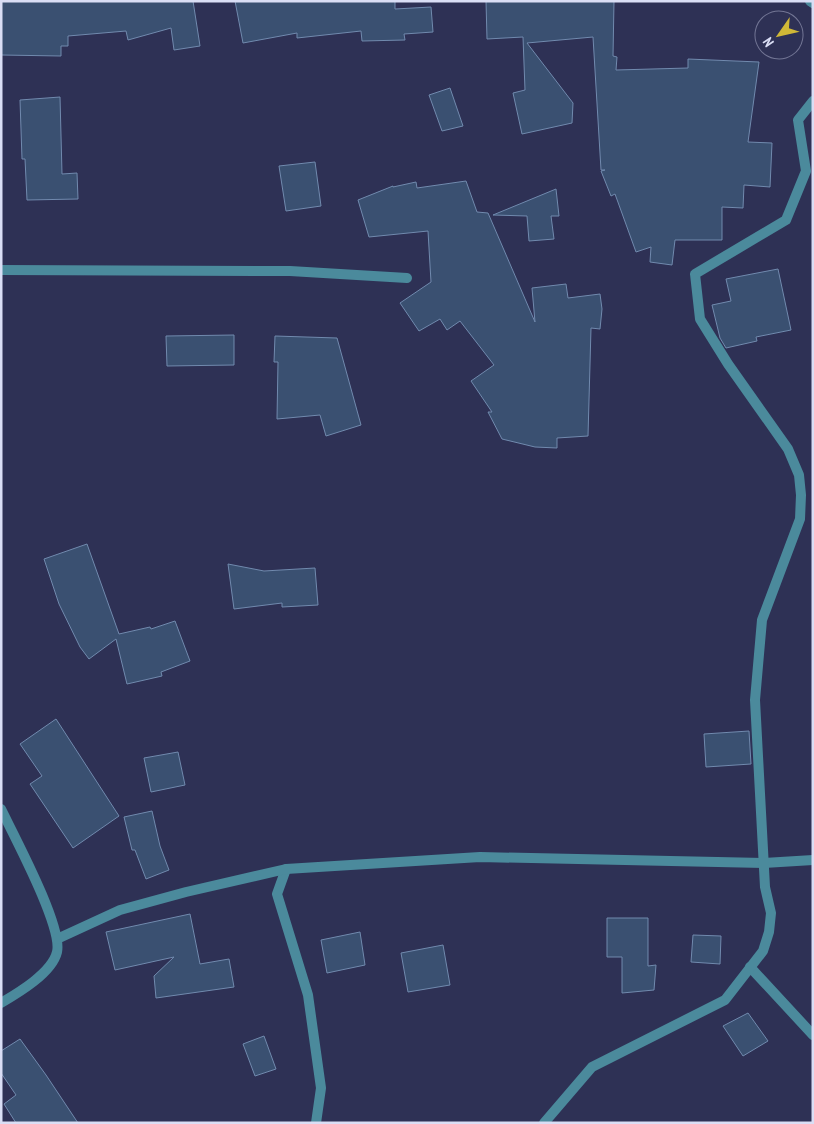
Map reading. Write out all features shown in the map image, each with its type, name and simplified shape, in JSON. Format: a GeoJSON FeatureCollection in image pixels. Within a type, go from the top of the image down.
{"type":"FeatureCollection","features":[{"type":"Feature","properties":{"kind":"street"},"geometry":{"type":"LineString","coordinates":[[544,1123],[592,1067],[725,1000],[763,951],[769,932],[771,912],[765,887],[755,700],[762,620],[800,519],[801,495],[799,475],[788,449],[728,364],[700,319],[695,274],[786,220],[806,171],[798,120],[813,101]]}},
{"type":"Feature","properties":{"kind":"street"},"geometry":{"type":"LineString","coordinates":[[1,270],[290,271],[407,278]]}},
{"type":"Feature","properties":{"kind":"street"},"geometry":{"type":"LineString","coordinates":[[1,809],[44,899],[57,939],[58,953],[48,968],[26,988],[1,1003]]}},
{"type":"Feature","properties":{"kind":"street"},"geometry":{"type":"LineString","coordinates":[[57,939],[120,910],[286,868],[480,857],[764,864],[813,860]]}},
{"type":"Feature","properties":{"kind":"street"},"geometry":{"type":"LineString","coordinates":[[286,868],[277,894],[308,995],[321,1088],[316,1123]]}},
{"type":"Feature","properties":{"kind":"street"},"geometry":{"type":"LineString","coordinates":[[750,967],[813,1035]]}},
{"type":"Feature","properties":{"kind":"building"},"geometry":{"type":"Polygon","coordinates":[[[1,1],[193,1],[200,46],[174,50],[171,28],[128,40],[126,31],[68,36],[68,46],[61,46],[61,56],[1,55],[1,1]]]}},
{"type":"Feature","properties":{"kind":"building"},"geometry":{"type":"Polygon","coordinates":[[[235,1],[395,1],[395,9],[431,7],[433,32],[404,34],[405,40],[362,41],[361,31],[297,38],[297,33],[243,43],[235,1]]]}},
{"type":"Feature","properties":{"kind":"building"},"geometry":{"type":"Polygon","coordinates":[[[486,1],[614,1],[613,56],[617,57],[616,70],[688,68],[688,59],[759,62],[748,142],[772,143],[770,187],[744,185],[743,208],[722,207],[722,240],[675,240],[672,265],[650,262],[651,247],[636,252],[615,194],[611,196],[601,171],[605,170],[601,170],[593,37],[527,43],[573,103],[572,123],[522,134],[513,93],[525,90],[523,37],[487,39],[486,1]]]}},
{"type":"Feature","properties":{"kind":"building"},"geometry":{"type":"Polygon","coordinates":[[[450,88],[463,126],[442,131],[429,95],[450,88]]]}},
{"type":"Feature","properties":{"kind":"building"},"geometry":{"type":"Polygon","coordinates":[[[60,97],[62,174],[77,173],[78,199],[27,200],[25,159],[22,159],[20,100],[60,97]]]}},
{"type":"Feature","properties":{"kind":"building"},"geometry":{"type":"Polygon","coordinates":[[[315,162],[321,206],[286,211],[279,166],[315,162]]]}},
{"type":"Feature","properties":{"kind":"building"},"geometry":{"type":"Polygon","coordinates":[[[466,181],[477,212],[488,213],[535,322],[532,288],[566,284],[568,298],[600,294],[602,309],[600,329],[591,328],[588,436],[557,438],[557,448],[535,447],[502,439],[488,412],[492,412],[471,381],[494,365],[460,321],[447,330],[440,319],[419,331],[400,303],[431,282],[428,231],[369,237],[358,200],[393,186],[416,182],[417,188],[466,181]]]}},
{"type":"Feature","properties":{"kind":"building"},"geometry":{"type":"Polygon","coordinates":[[[556,189],[559,216],[551,216],[554,239],[529,241],[527,216],[493,215],[556,189]]]}},
{"type":"Feature","properties":{"kind":"building"},"geometry":{"type":"Polygon","coordinates":[[[778,269],[791,330],[756,337],[757,341],[726,348],[720,338],[712,305],[731,301],[726,279],[778,269]]]}},
{"type":"Feature","properties":{"kind":"building"},"geometry":{"type":"Polygon","coordinates":[[[234,335],[234,365],[167,366],[166,336],[234,335]]]}},
{"type":"Feature","properties":{"kind":"building"},"geometry":{"type":"Polygon","coordinates":[[[275,336],[337,338],[361,425],[326,436],[320,415],[277,419],[278,362],[274,362],[275,336]]]}},
{"type":"Feature","properties":{"kind":"building"},"geometry":{"type":"Polygon","coordinates":[[[87,544],[119,634],[150,627],[151,629],[175,621],[190,661],[161,672],[162,676],[127,684],[116,639],[89,659],[80,647],[59,604],[44,559],[87,544]]]}},
{"type":"Feature","properties":{"kind":"building"},"geometry":{"type":"Polygon","coordinates":[[[228,564],[264,571],[315,568],[318,605],[282,607],[282,603],[234,609],[228,564]]]}},
{"type":"Feature","properties":{"kind":"building"},"geometry":{"type":"Polygon","coordinates":[[[56,719],[119,816],[73,848],[30,784],[42,776],[20,744],[56,719]]]}},
{"type":"Feature","properties":{"kind":"building"},"geometry":{"type":"Polygon","coordinates":[[[749,731],[751,764],[706,767],[704,734],[749,731]]]}},
{"type":"Feature","properties":{"kind":"building"},"geometry":{"type":"Polygon","coordinates":[[[178,752],[185,785],[151,792],[144,758],[178,752]]]}},
{"type":"Feature","properties":{"kind":"building"},"geometry":{"type":"Polygon","coordinates":[[[152,811],[160,846],[169,870],[146,879],[135,850],[132,850],[124,817],[152,811]]]}},
{"type":"Feature","properties":{"kind":"building"},"geometry":{"type":"Polygon","coordinates":[[[190,914],[200,964],[229,959],[234,987],[156,998],[154,976],[174,957],[115,970],[106,932],[190,914]]]}},
{"type":"Feature","properties":{"kind":"building"},"geometry":{"type":"Polygon","coordinates":[[[607,918],[648,918],[648,966],[656,965],[654,990],[622,993],[622,957],[607,957],[607,918]]]}},
{"type":"Feature","properties":{"kind":"building"},"geometry":{"type":"Polygon","coordinates":[[[360,932],[365,965],[327,973],[321,940],[360,932]]]}},
{"type":"Feature","properties":{"kind":"building"},"geometry":{"type":"Polygon","coordinates":[[[693,935],[721,936],[720,964],[691,962],[693,935]]]}},
{"type":"Feature","properties":{"kind":"building"},"geometry":{"type":"Polygon","coordinates":[[[443,945],[450,985],[408,992],[401,953],[443,945]]]}},
{"type":"Feature","properties":{"kind":"building"},"geometry":{"type":"Polygon","coordinates":[[[748,1013],[768,1041],[743,1056],[723,1026],[748,1013]]]}},
{"type":"Feature","properties":{"kind":"building"},"geometry":{"type":"Polygon","coordinates":[[[264,1036],[276,1069],[255,1076],[243,1044],[264,1036]]]}},
{"type":"Feature","properties":{"kind":"building"},"geometry":{"type":"Polygon","coordinates":[[[20,1039],[78,1123],[16,1123],[4,1104],[16,1095],[1,1073],[1,1051],[20,1039]]]}}]}
